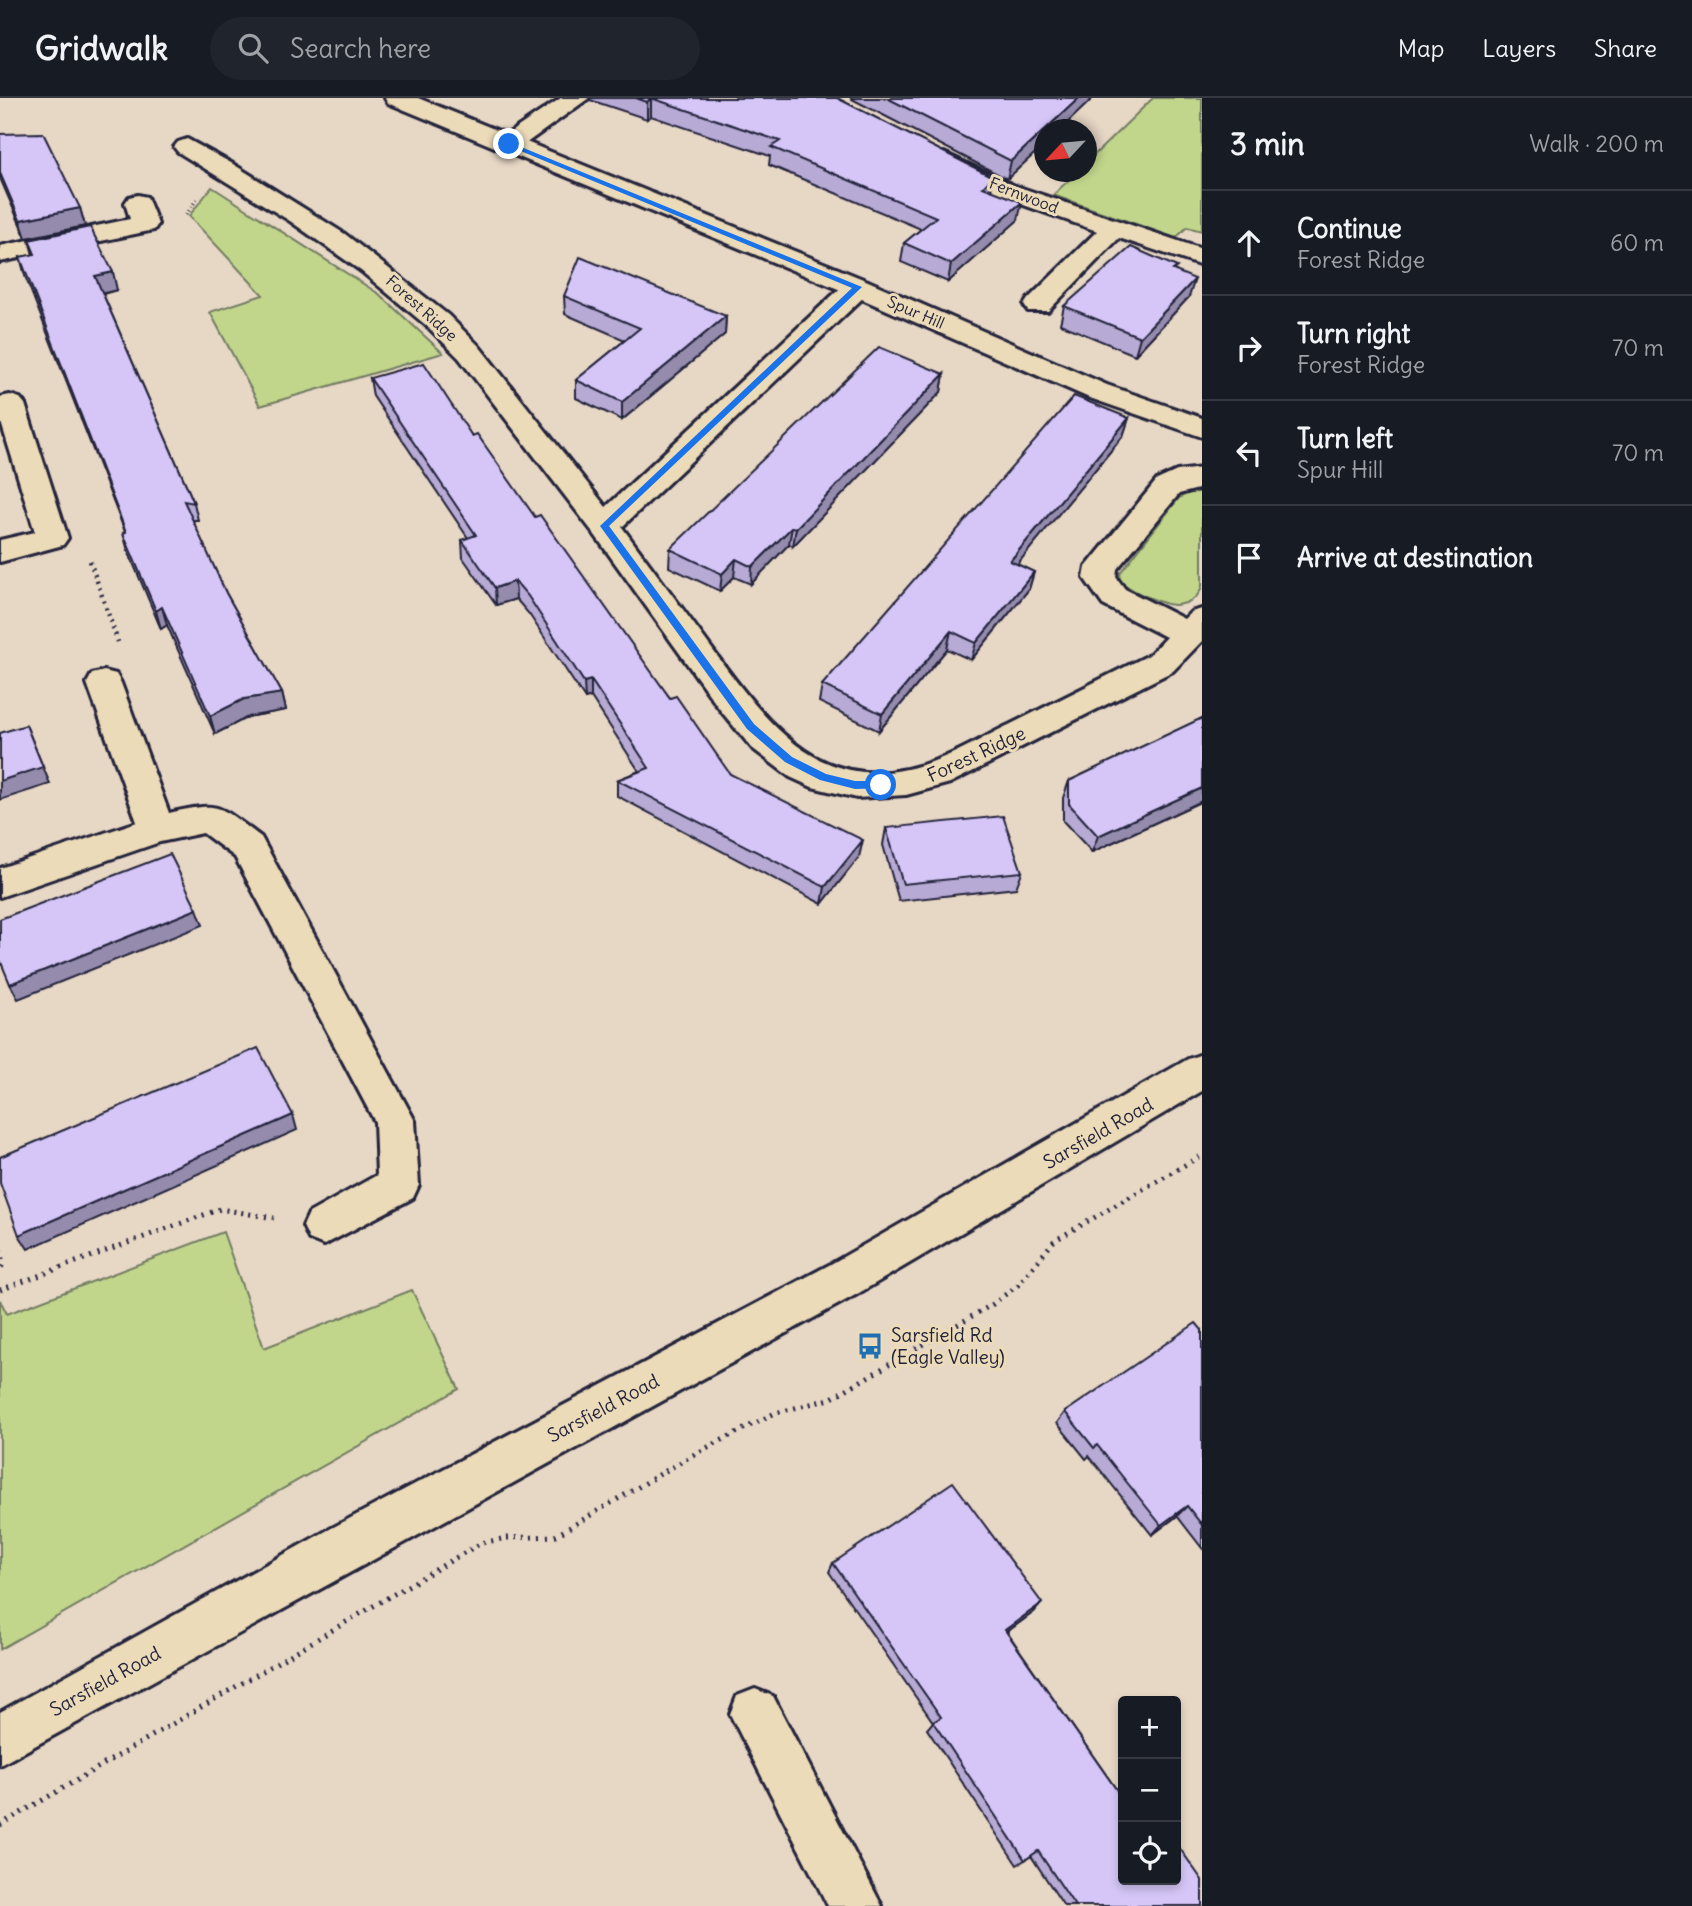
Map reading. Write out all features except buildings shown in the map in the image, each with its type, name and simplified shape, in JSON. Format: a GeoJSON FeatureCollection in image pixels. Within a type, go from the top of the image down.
{"type":"FeatureCollection","features":[{"type":"Feature","properties":{"kind":"street","name":"Spur Hill"},"geometry":{"type":"LineString","coordinates":[[397,98],[858,287],[1097,391],[1202,428]]}},
{"type":"Feature","properties":{"kind":"street"},"geometry":{"type":"LineString","coordinates":[[509,144],[577,98]]}},
{"type":"Feature","properties":{"kind":"street","name":"Forest Ridge"},"geometry":{"type":"LineString","coordinates":[[187,147],[289,210],[384,274],[444,326],[469,352],[604,526],[751,726],[789,760],[823,778],[855,785],[919,780],[953,768],[1161,663],[1196,628],[1114,597],[1100,578],[1102,568],[1168,487],[1177,481],[1202,478]]}},
{"type":"Feature","properties":{"kind":"street","name":"Fernwood"},"geometry":{"type":"LineString","coordinates":[[923,150],[1004,190],[1202,258]]}},
{"type":"Feature","properties":{"kind":"street"},"geometry":{"type":"LineString","coordinates":[[0,254],[145,224],[138,203]]}},
{"type":"Feature","properties":{"kind":"street"},"geometry":{"type":"LineString","coordinates":[[1038,305],[1115,228]]}},
{"type":"Feature","properties":{"kind":"street"},"geometry":{"type":"LineString","coordinates":[[604,526],[858,287]]}},
{"type":"Feature","properties":{"kind":"street"},"geometry":{"type":"LineString","coordinates":[[0,551],[52,538],[10,404]]}},
{"type":"Feature","properties":{"kind":"street"},"geometry":{"type":"LineString","coordinates":[[104,683],[157,830]]}},
{"type":"Feature","properties":{"kind":"street"},"geometry":{"type":"LineString","coordinates":[[0,883],[157,830],[209,818],[248,847],[395,1121],[398,1185],[324,1226]]}},
{"type":"Feature","properties":{"kind":"street","name":"Sarsfield Road"},"geometry":{"type":"LineString","coordinates":[[0,1740],[343,1548],[844,1279],[1202,1071]]}},
{"type":"Feature","properties":{"kind":"street"},"geometry":{"type":"LineString","coordinates":[[755,1714],[856,1906]]}},
{"type":"Feature","properties":{"kind":"path"},"geometry":{"type":"LineString","coordinates":[[52,538],[88,556],[129,673],[104,683]]}},
{"type":"Feature","properties":{"kind":"path"},"geometry":{"type":"LineString","coordinates":[[0,1825],[481,1543],[508,1538],[555,1536],[691,1455],[775,1413],[830,1399],[993,1304],[1018,1284],[1054,1241],[1202,1155]]}},
{"type":"Feature","properties":{"kind":"path"},"geometry":{"type":"LineString","coordinates":[[0,1290],[220,1209],[324,1226]]}},
{"type":"Feature","properties":{"kind":"path"},"geometry":{"type":"LineString","coordinates":[[0,1250],[3,1264],[0,1270]]}},
{"type":"Feature","properties":{"kind":"green space"},"geometry":{"type":"Polygon","coordinates":[[[1153,98],[1202,98],[1202,231],[1187,227],[1176,238],[1053,195],[1067,182],[1097,182],[1097,152],[1153,98]]]}},
{"type":"Feature","properties":{"kind":"green space"},"geometry":{"type":"Polygon","coordinates":[[[212,187],[379,294],[443,353],[260,406],[210,312],[263,295],[189,216],[212,187]]]}},
{"type":"Feature","properties":{"kind":"green space"},"geometry":{"type":"Polygon","coordinates":[[[1192,491],[1202,492],[1202,586],[1196,597],[1186,603],[1167,604],[1133,590],[1119,579],[1121,572],[1179,498],[1192,491]]]}},
{"type":"Feature","properties":{"kind":"green space"},"geometry":{"type":"Polygon","coordinates":[[[223,1232],[264,1348],[412,1290],[459,1389],[0,1649],[0,1300],[7,1314],[223,1232]]]}},
{"type":"Feature","properties":{"kind":"place","name":"Sarsfield Rd (Eagle Valley)"},"geometry":{"type":"Point","coordinates":[870,1346]}},
{"type":"Feature","properties":{"kind":"route"},"geometry":{"type":"LineString","coordinates":[[509,144],[858,287],[604,526],[751,726],[789,760],[823,778],[855,785],[881,785]]}}]}
